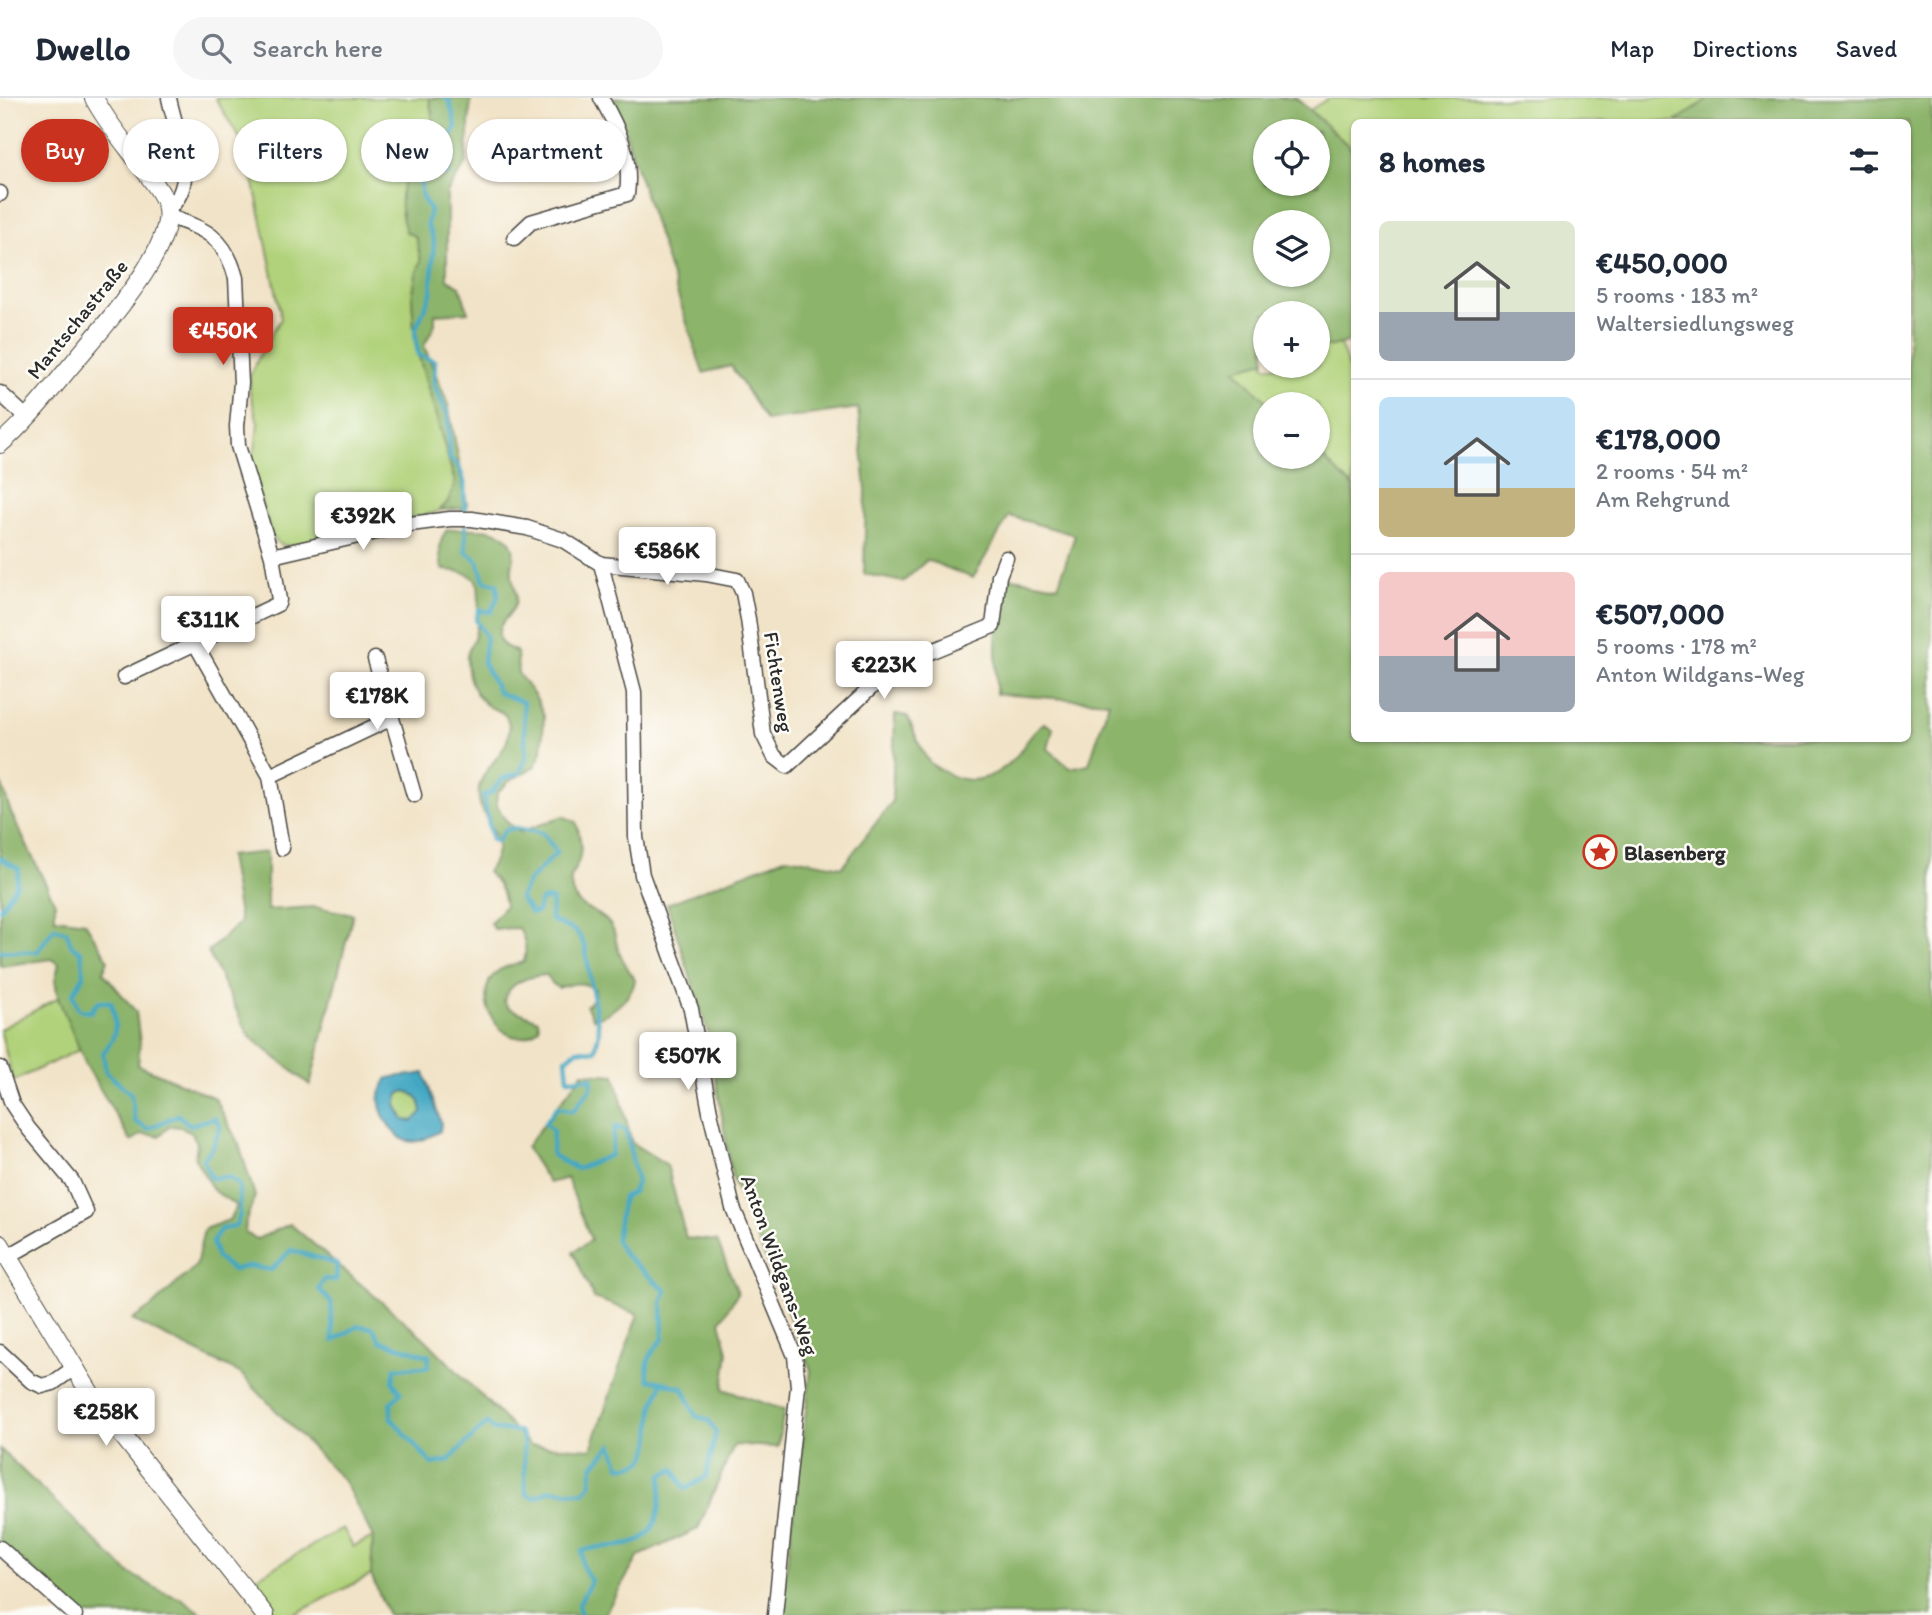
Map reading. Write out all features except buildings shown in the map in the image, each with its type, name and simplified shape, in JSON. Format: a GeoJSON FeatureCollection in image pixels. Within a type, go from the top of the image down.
{"type":"FeatureCollection","features":[{"type":"Feature","properties":{"kind":"street"},"geometry":{"type":"LineString","coordinates":[[94,98],[112,127],[159,189],[167,213],[213,236],[232,262],[236,278],[241,376],[238,446],[272,556],[279,595],[278,604],[124,677]]}},
{"type":"Feature","properties":{"kind":"street"},"geometry":{"type":"LineString","coordinates":[[167,213],[177,203],[184,182],[184,163],[169,98]]}},
{"type":"Feature","properties":{"kind":"street"},"geometry":{"type":"LineString","coordinates":[[514,238],[531,222],[626,194],[630,174],[619,129],[601,98]]}},
{"type":"Feature","properties":{"kind":"street","name":"Mantschastraße"},"geometry":{"type":"LineString","coordinates":[[0,444],[127,298],[160,242],[167,213]]}},
{"type":"Feature","properties":{"kind":"street"},"geometry":{"type":"LineString","coordinates":[[0,393],[26,416]]}},
{"type":"Feature","properties":{"kind":"street"},"geometry":{"type":"LineString","coordinates":[[272,556],[410,524],[472,519],[527,528],[563,540],[601,564]]}},
{"type":"Feature","properties":{"kind":"street","name":"Fichtenweg"},"geometry":{"type":"LineString","coordinates":[[601,564],[706,574],[737,580],[743,593],[748,619],[764,734],[774,756],[787,766],[874,685],[910,660],[993,626],[999,576],[1006,558]]}},
{"type":"Feature","properties":{"kind":"street","name":"Anton Wildgans-Weg"},"geometry":{"type":"LineString","coordinates":[[601,564],[634,692],[636,827],[642,875],[691,1009],[710,1112],[733,1209],[795,1356],[798,1386],[775,1615]]}},
{"type":"Feature","properties":{"kind":"street"},"geometry":{"type":"LineString","coordinates":[[195,643],[271,776],[282,848]]}},
{"type":"Feature","properties":{"kind":"street"},"geometry":{"type":"LineString","coordinates":[[375,659],[414,795]]}},
{"type":"Feature","properties":{"kind":"street"},"geometry":{"type":"LineString","coordinates":[[271,776],[392,718]]}},
{"type":"Feature","properties":{"kind":"street"},"geometry":{"type":"LineString","coordinates":[[0,1068],[12,1104],[28,1128],[72,1181],[86,1212],[4,1251],[74,1368],[114,1427],[265,1615]]}},
{"type":"Feature","properties":{"kind":"street"},"geometry":{"type":"LineString","coordinates":[[0,1352],[32,1381],[43,1386],[53,1383],[74,1368]]}},
{"type":"Feature","properties":{"kind":"street"},"geometry":{"type":"LineString","coordinates":[[0,1548],[75,1615]]}},
{"type":"Feature","properties":{"kind":"green space"},"geometry":{"type":"Polygon","coordinates":[[[215,98],[429,98],[432,119],[361,119],[361,182],[405,182],[421,261],[412,298],[415,343],[455,482],[449,500],[434,513],[288,546],[279,544],[272,537],[248,458],[255,451],[258,423],[250,392],[250,376],[265,344],[281,319],[254,182],[347,182],[347,119],[233,119],[233,127],[215,98]]]}},
{"type":"Feature","properties":{"kind":"green space"},"geometry":{"type":"Polygon","coordinates":[[[429,98],[471,98],[469,119],[467,119],[466,163],[447,193],[447,279],[460,286],[468,312],[435,314],[435,324],[424,346],[448,404],[467,504],[466,508],[441,510],[449,500],[455,482],[415,343],[412,298],[421,261],[416,237],[406,232],[401,201],[405,182],[453,182],[453,119],[432,119],[429,98]]]}},
{"type":"Feature","properties":{"kind":"green space"},"geometry":{"type":"Polygon","coordinates":[[[614,98],[1296,98],[1319,119],[1253,119],[1253,196],[1330,196],[1330,129],[1351,148],[1351,342],[1330,346],[1330,301],[1253,301],[1253,364],[1235,369],[1257,392],[1253,392],[1253,469],[1330,469],[1330,465],[1351,485],[1351,742],[1911,742],[1911,119],[1679,119],[1709,98],[1932,98],[1932,1615],[777,1615],[787,1564],[811,1370],[732,1177],[708,1032],[667,904],[787,857],[842,867],[892,802],[895,714],[907,716],[922,750],[935,767],[960,779],[970,780],[988,777],[1005,767],[1044,723],[1053,728],[1048,749],[1070,768],[1089,764],[1109,702],[996,694],[996,639],[1007,577],[1058,586],[1075,535],[1009,516],[973,578],[927,560],[903,582],[864,574],[866,490],[858,408],[766,421],[731,366],[703,373],[627,138],[627,119],[621,119],[614,98]]]}},
{"type":"Feature","properties":{"kind":"green space"},"geometry":{"type":"Polygon","coordinates":[[[1329,98],[1710,100],[1680,119],[1351,119],[1351,148],[1330,129],[1330,119],[1320,119],[1310,110],[1329,98]]]}},
{"type":"Feature","properties":{"kind":"green space"},"geometry":{"type":"Polygon","coordinates":[[[1340,344],[1351,374],[1351,486],[1330,465],[1330,392],[1257,392],[1234,369],[1253,364],[1253,378],[1330,378],[1330,346],[1340,344]]]}},
{"type":"Feature","properties":{"kind":"green space"},"geometry":{"type":"Polygon","coordinates":[[[447,530],[496,532],[504,535],[513,548],[512,575],[516,599],[499,630],[499,635],[503,644],[517,652],[518,673],[536,698],[544,716],[542,751],[535,766],[508,782],[497,793],[496,803],[508,823],[520,832],[563,816],[576,822],[581,850],[571,878],[573,894],[580,904],[602,916],[610,924],[625,964],[635,980],[630,993],[620,1004],[594,1019],[586,1006],[594,998],[595,989],[590,986],[577,984],[558,988],[547,975],[521,981],[510,989],[504,1001],[509,1008],[538,1020],[539,1028],[527,1036],[515,1037],[494,1022],[486,996],[489,982],[498,971],[524,962],[526,948],[518,928],[494,929],[490,923],[505,906],[499,887],[487,872],[495,859],[497,848],[496,838],[479,800],[479,788],[486,771],[503,748],[509,731],[505,715],[483,702],[470,678],[467,656],[475,634],[479,592],[473,577],[442,569],[442,539],[447,530]]]}},
{"type":"Feature","properties":{"kind":"green space"},"geometry":{"type":"Polygon","coordinates":[[[0,779],[11,813],[55,903],[55,918],[85,922],[108,960],[103,972],[136,1012],[140,1043],[138,1065],[215,1098],[239,1145],[255,1196],[246,1221],[245,1233],[257,1239],[290,1224],[424,1338],[530,1445],[591,1449],[638,1314],[594,1298],[573,1252],[591,1240],[567,1178],[549,1183],[526,1147],[583,1073],[615,1075],[632,1143],[667,1165],[686,1238],[717,1241],[738,1293],[720,1322],[728,1351],[723,1389],[784,1410],[778,1447],[734,1445],[698,1529],[639,1556],[604,1615],[388,1615],[371,1575],[373,1537],[344,1481],[240,1373],[132,1320],[151,1307],[196,1266],[204,1229],[229,1220],[237,1206],[213,1190],[195,1158],[197,1143],[192,1133],[181,1127],[170,1126],[159,1136],[142,1134],[131,1141],[86,1065],[58,998],[55,980],[59,964],[52,959],[0,966],[0,779]]]}},
{"type":"Feature","properties":{"kind":"green space"},"geometry":{"type":"Polygon","coordinates":[[[267,852],[267,910],[314,907],[353,914],[310,1085],[249,1036],[208,952],[240,922],[229,856],[267,852]]]}},
{"type":"Feature","properties":{"kind":"green space"},"geometry":{"type":"Polygon","coordinates":[[[58,998],[81,1049],[13,1081],[0,1029],[58,998]]]}},
{"type":"Feature","properties":{"kind":"green space"},"geometry":{"type":"Polygon","coordinates":[[[405,1091],[415,1096],[421,1108],[422,1112],[413,1121],[404,1120],[396,1105],[399,1094],[405,1091]]]}},
{"type":"Feature","properties":{"kind":"green space"},"geometry":{"type":"Polygon","coordinates":[[[0,1449],[129,1573],[182,1599],[204,1615],[83,1615],[0,1542],[0,1449]]]}},
{"type":"Feature","properties":{"kind":"green space"},"geometry":{"type":"Polygon","coordinates":[[[343,1528],[353,1547],[373,1537],[371,1575],[293,1615],[276,1615],[250,1581],[343,1528]]]}},
{"type":"Feature","properties":{"kind":"water"},"geometry":{"type":"Polygon","coordinates":[[[424,1073],[441,1123],[440,1131],[412,1142],[391,1129],[381,1108],[380,1095],[387,1079],[424,1073]],[[405,1091],[399,1094],[396,1105],[404,1120],[413,1121],[422,1112],[421,1108],[418,1098],[405,1091]]]}},
{"type":"Feature","properties":{"kind":"waterway"},"geometry":{"type":"LineString","coordinates":[[444,98],[449,100],[456,126],[447,147],[448,174],[419,173],[422,197],[430,210],[427,224],[434,241],[431,294],[415,330],[418,355],[435,361],[434,385],[448,415],[450,459],[459,467],[464,482],[466,552],[478,561],[484,581],[497,584],[498,596],[491,612],[479,610],[476,620],[486,636],[483,662],[499,693],[523,702],[526,757],[520,773],[502,779],[491,793],[483,795],[492,840],[497,841],[505,830],[516,828],[542,833],[557,852],[527,883],[520,898],[531,913],[537,912],[541,900],[552,899],[551,920],[577,932],[585,946],[599,1032],[595,1051],[577,1050],[566,1059],[568,1079],[592,1078],[591,1088],[573,1111],[557,1107],[545,1123],[553,1131],[552,1155],[577,1169],[611,1155],[615,1127],[626,1130],[637,1182],[633,1192],[623,1197],[616,1240],[624,1254],[666,1291],[662,1303],[663,1339],[652,1353],[647,1368],[649,1380],[662,1382]]}},
{"type":"Feature","properties":{"kind":"waterway"},"geometry":{"type":"LineString","coordinates":[[0,858],[19,869],[16,886],[0,909]]}},
{"type":"Feature","properties":{"kind":"waterway"},"geometry":{"type":"LineString","coordinates":[[0,951],[37,952],[54,928],[67,932],[71,945],[81,952],[84,975],[73,994],[78,1009],[90,1012],[98,1002],[111,1002],[115,1029],[103,1053],[106,1072],[131,1094],[135,1121],[148,1129],[178,1115],[190,1125],[215,1118],[220,1127],[213,1147],[203,1159],[211,1178],[229,1177],[239,1185],[240,1215],[236,1225],[220,1230],[212,1242],[217,1258],[233,1270],[249,1266],[271,1270],[291,1250],[337,1264],[336,1280],[324,1279],[319,1289],[331,1302],[333,1341],[358,1326],[373,1328],[381,1341],[429,1356],[428,1367],[395,1368],[393,1382],[401,1393],[391,1403],[391,1418],[432,1464],[448,1461],[487,1423],[494,1430],[518,1431],[523,1438],[526,1494],[535,1498],[550,1490],[584,1493],[590,1486],[593,1466],[612,1445],[620,1466],[632,1466],[646,1456],[651,1438],[653,1409],[662,1382],[683,1388],[696,1416],[708,1420],[716,1432],[706,1477],[685,1489],[674,1469],[662,1475],[657,1519],[646,1536],[625,1545],[582,1551],[582,1565],[591,1581],[578,1606],[581,1615]]}},
{"type":"Feature","properties":{"kind":"place","name":"Blasenberg"},"geometry":{"type":"Point","coordinates":[1600,852]}}]}
